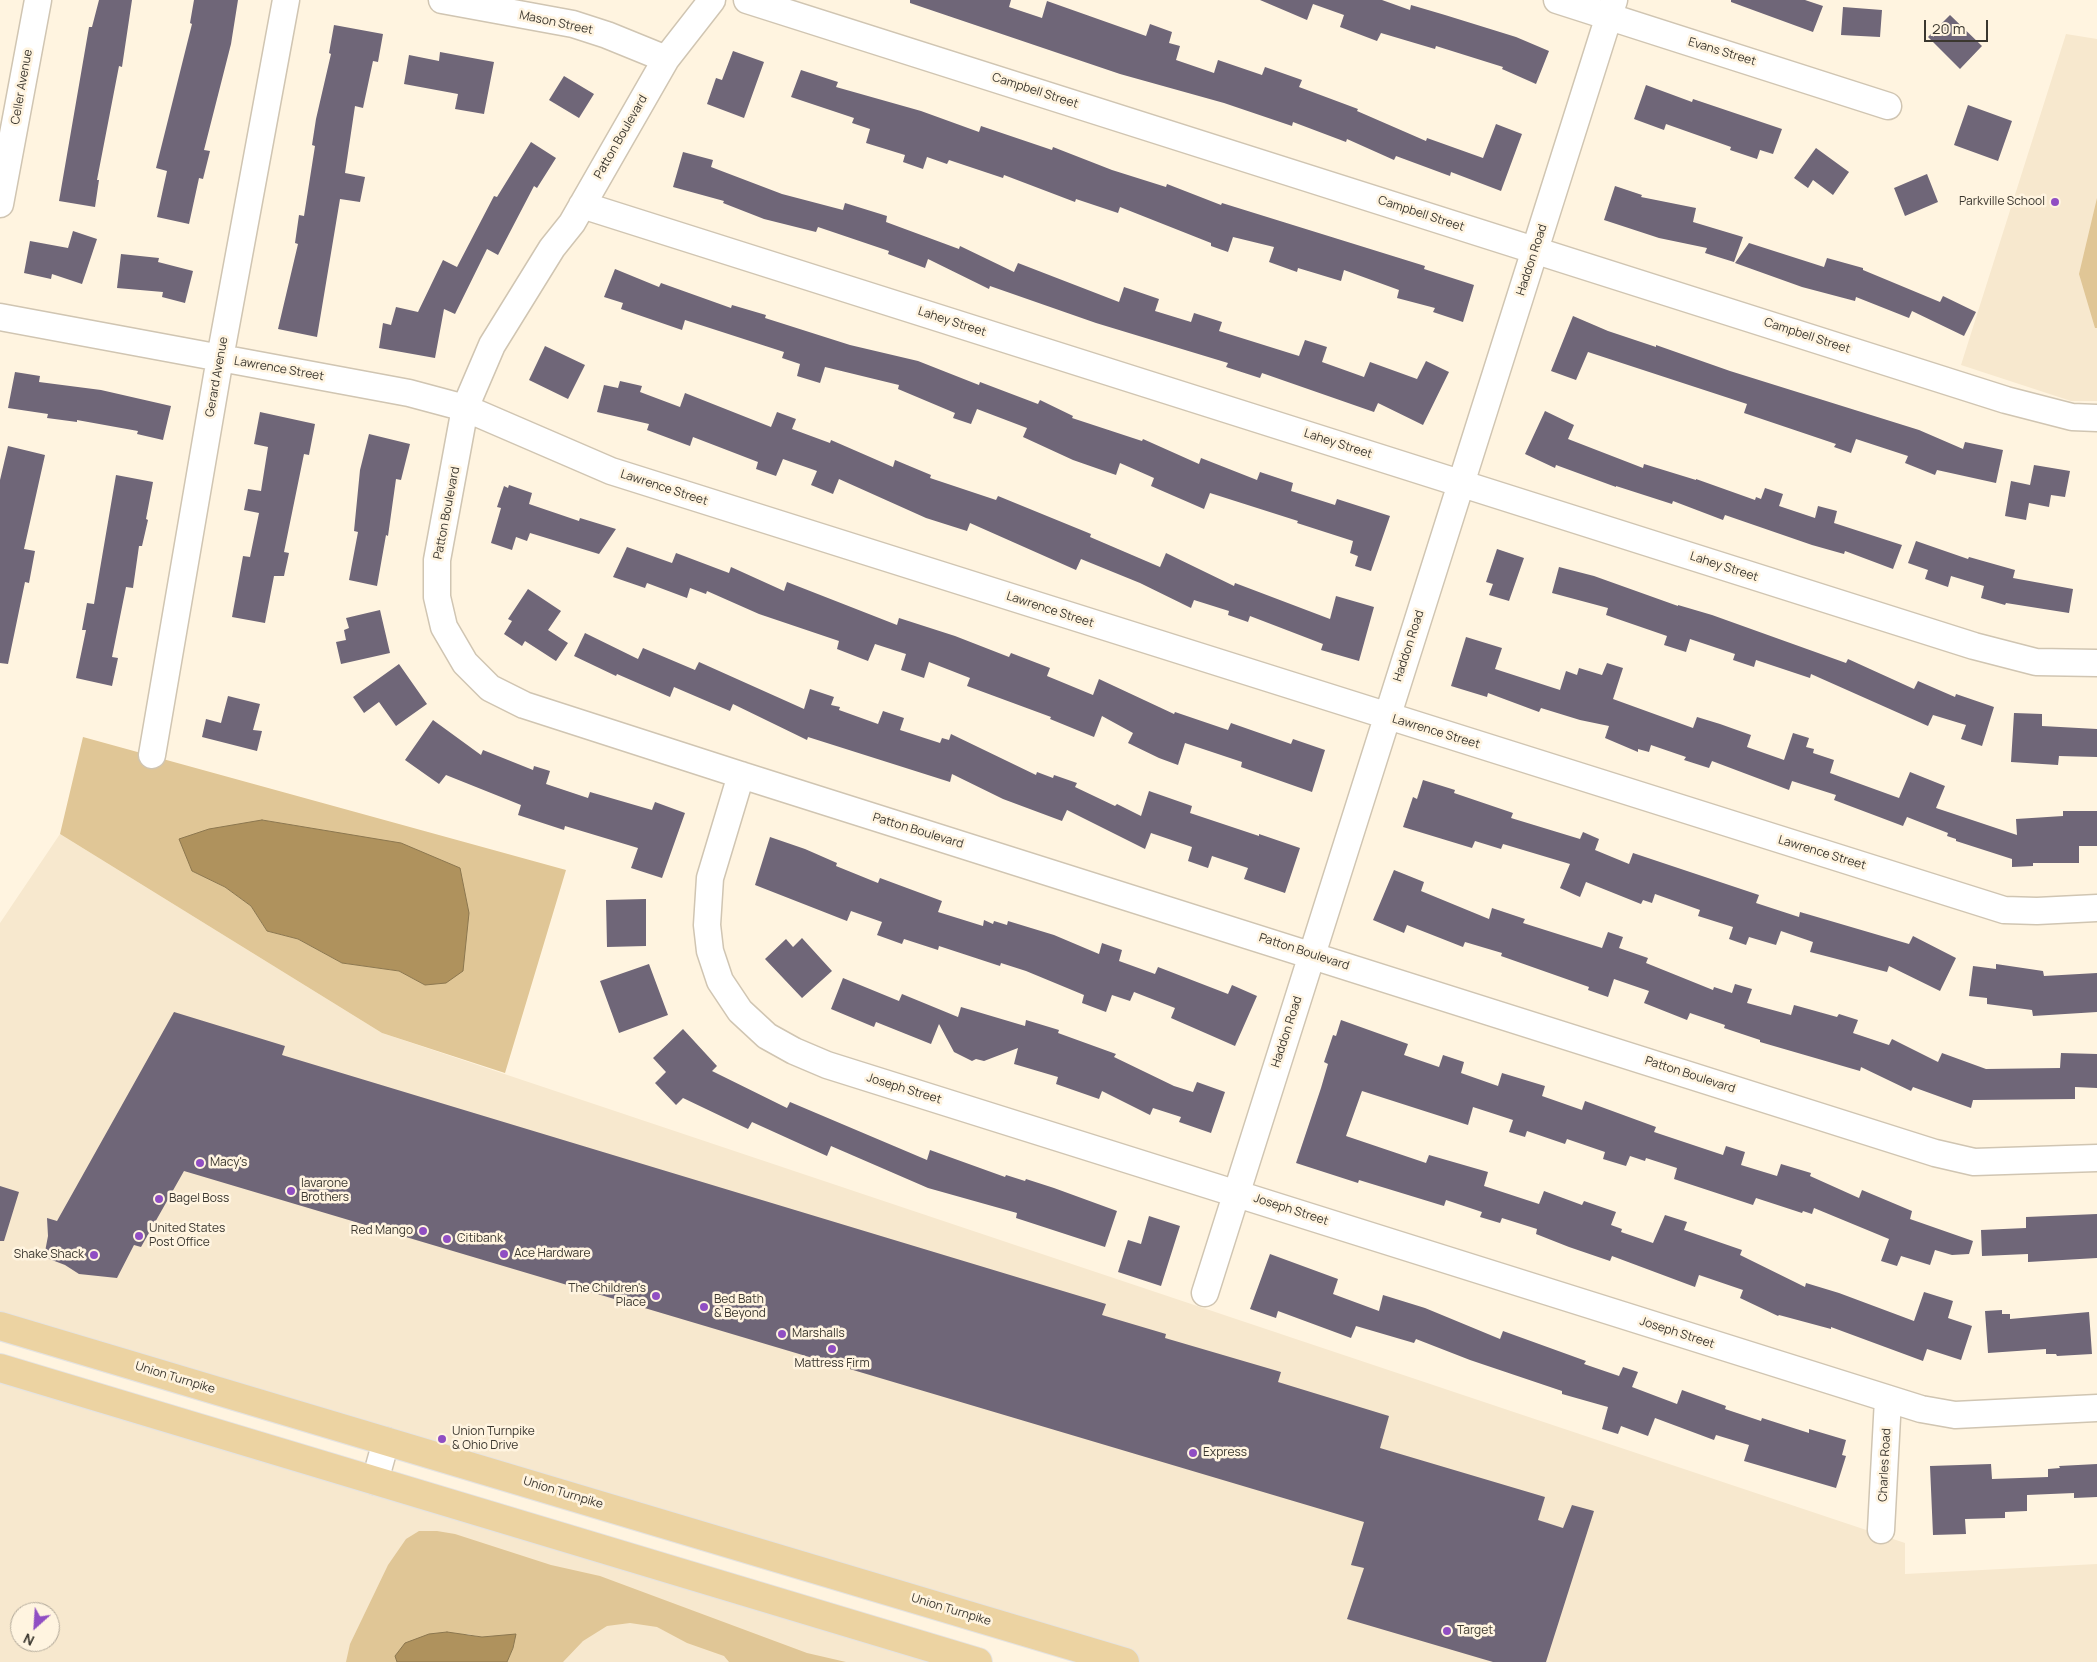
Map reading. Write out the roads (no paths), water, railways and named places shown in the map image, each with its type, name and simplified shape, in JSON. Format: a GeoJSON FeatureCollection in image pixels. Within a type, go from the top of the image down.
{"type":"FeatureCollection","features":[{"type":"Feature","properties":{"kind":"main road","name":"Union Turnpike"},"geometry":{"type":"LineString","coordinates":[[0,1326],[1125,1662]]}},
{"type":"Feature","properties":{"kind":"main road"},"geometry":{"type":"LineString","coordinates":[[0,1368],[978,1662]]}},
{"type":"Feature","properties":{"kind":"street","name":"Celler Avenue"},"geometry":{"type":"LineString","coordinates":[[0,204],[38,0]]}},
{"type":"Feature","properties":{"kind":"street","name":"Gerard Avenue"},"geometry":{"type":"LineString","coordinates":[[152,756],[220,358],[286,0]]}},
{"type":"Feature","properties":{"kind":"street","name":"Mason Street"},"geometry":{"type":"LineString","coordinates":[[442,0],[573,24],[607,35],[666,59]]}},
{"type":"Feature","properties":{"kind":"street","name":"Patton Boulevard"},"geometry":{"type":"LineString","coordinates":[[712,0],[666,59],[572,223],[552,248],[492,345],[465,408],[437,560],[437,597],[444,627],[464,663],[490,688],[524,705],[741,775],[1935,1153],[1974,1162],[2097,1158]]}},
{"type":"Feature","properties":{"kind":"street","name":"Campbell Street"},"geometry":{"type":"LineString","coordinates":[[746,0],[2006,400],[2072,417],[2097,418]]}},
{"type":"Feature","properties":{"kind":"street","name":"Evans Street"},"geometry":{"type":"LineString","coordinates":[[1557,0],[1611,8],[1888,106]]}},
{"type":"Feature","properties":{"kind":"street","name":"Haddon Road"},"geometry":{"type":"LineString","coordinates":[[1205,1293],[1611,8]]}},
{"type":"Feature","properties":{"kind":"street","name":"Lahey Street"},"geometry":{"type":"LineString","coordinates":[[582,205],[1974,646],[2036,662],[2097,663]]}},
{"type":"Feature","properties":{"kind":"street","name":"Lawrence Street"},"geometry":{"type":"LineString","coordinates":[[0,317],[409,392],[465,408],[611,471],[2004,910],[2038,911],[2097,908]]}},
{"type":"Feature","properties":{"kind":"street","name":"Joseph Street"},"geometry":{"type":"LineString","coordinates":[[741,775],[710,878],[707,925],[710,951],[720,981],[740,1011],[767,1036],[794,1052],[827,1065],[1888,1399],[1955,1416],[2097,1408]]}},
{"type":"Feature","properties":{"kind":"street","name":"Charles Road"},"geometry":{"type":"LineString","coordinates":[[1881,1530],[1888,1399]]}},
{"type":"Feature","properties":{"kind":"street"},"geometry":{"type":"LineString","coordinates":[[375,1481],[386,1441]]}},
{"type":"Feature","properties":{"kind":"place","name":"Parkville School"},"geometry":{"type":"Point","coordinates":[2055,202]}},
{"type":"Feature","properties":{"kind":"place","name":"Macy's"},"geometry":{"type":"Point","coordinates":[200,1163]}},
{"type":"Feature","properties":{"kind":"place","name":"Iavarone Brothers"},"geometry":{"type":"Point","coordinates":[291,1191]}},
{"type":"Feature","properties":{"kind":"place","name":"Bagel Boss"},"geometry":{"type":"Point","coordinates":[159,1199]}},
{"type":"Feature","properties":{"kind":"place","name":"Red Mango"},"geometry":{"type":"Point","coordinates":[423,1231]}},
{"type":"Feature","properties":{"kind":"place","name":"United States Post Office"},"geometry":{"type":"Point","coordinates":[139,1236]}},
{"type":"Feature","properties":{"kind":"place","name":"Citibank"},"geometry":{"type":"Point","coordinates":[447,1239]}},
{"type":"Feature","properties":{"kind":"place","name":"Ace Hardware"},"geometry":{"type":"Point","coordinates":[504,1254]}},
{"type":"Feature","properties":{"kind":"place","name":"Shake Shack"},"geometry":{"type":"Point","coordinates":[94,1255]}},
{"type":"Feature","properties":{"kind":"place","name":"The Children's Place"},"geometry":{"type":"Point","coordinates":[656,1296]}},
{"type":"Feature","properties":{"kind":"place","name":"Bed Bath & Beyond"},"geometry":{"type":"Point","coordinates":[704,1307]}},
{"type":"Feature","properties":{"kind":"place","name":"Marshalls"},"geometry":{"type":"Point","coordinates":[782,1334]}},
{"type":"Feature","properties":{"kind":"place","name":"Mattress Firm"},"geometry":{"type":"Point","coordinates":[832,1349]}},
{"type":"Feature","properties":{"kind":"place","name":"Union Turnpike & Ohio Drive"},"geometry":{"type":"Point","coordinates":[442,1439]}},
{"type":"Feature","properties":{"kind":"place","name":"Express"},"geometry":{"type":"Point","coordinates":[1193,1453]}},
{"type":"Feature","properties":{"kind":"place","name":"Target"},"geometry":{"type":"Point","coordinates":[1447,1631]}}]}
